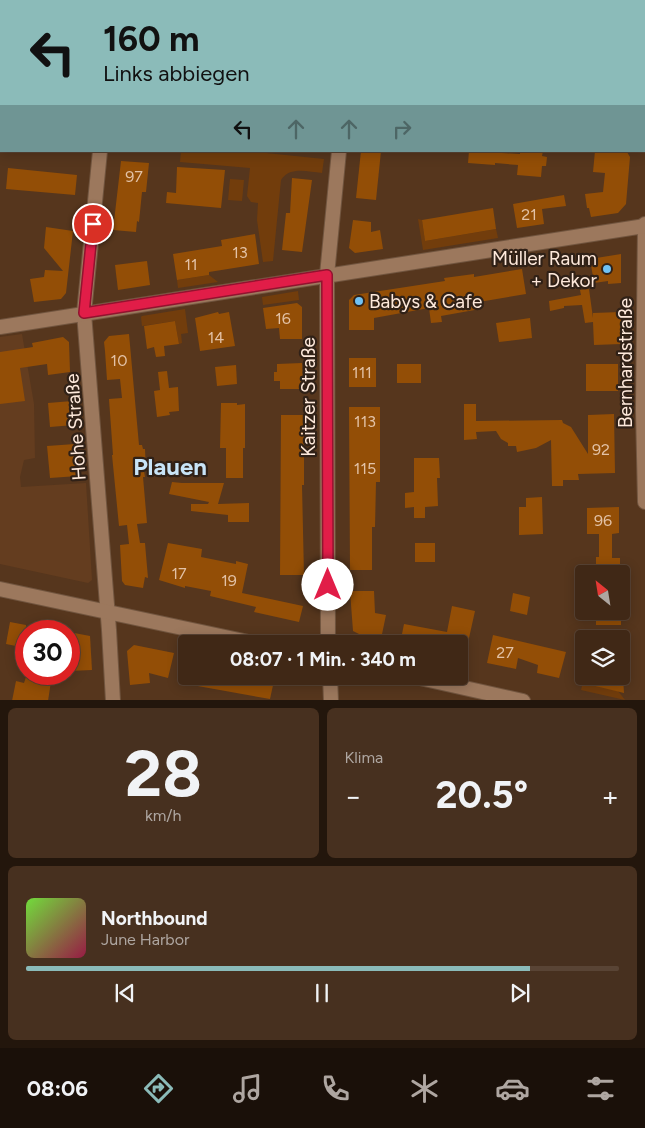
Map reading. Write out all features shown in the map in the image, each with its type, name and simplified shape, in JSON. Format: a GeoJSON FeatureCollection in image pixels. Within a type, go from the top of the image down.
{"type":"FeatureCollection","features":[{"type":"Feature","properties":{"kind":"street","name":"Hohe Straße"},"geometry":{"type":"LineString","coordinates":[[100,152],[84,313],[113,700]]}},
{"type":"Feature","properties":{"kind":"street","name":"Kaitzer Straße"},"geometry":{"type":"LineString","coordinates":[[328,635],[327,275],[339,152]]}},
{"type":"Feature","properties":{"kind":"street"},"geometry":{"type":"LineString","coordinates":[[0,327],[645,225]]}},
{"type":"Feature","properties":{"kind":"street","name":"Bernhardstraße"},"geometry":{"type":"LineString","coordinates":[[645,225],[643,410],[645,502]]}},
{"type":"Feature","properties":{"kind":"street"},"geometry":{"type":"LineString","coordinates":[[0,588],[216,635]]}},
{"type":"Feature","properties":{"kind":"street"},"geometry":{"type":"LineString","coordinates":[[330,685],[331,700]]}},
{"type":"Feature","properties":{"kind":"street"},"geometry":{"type":"LineString","coordinates":[[453,685],[523,700]]}},
{"type":"Feature","properties":{"kind":"shaded area"},"geometry":{"type":"Polygon","coordinates":[[[181,152],[256,152],[324,159],[322,173],[294,171],[281,180],[273,261],[263,262],[257,220],[258,203],[251,202],[247,196],[250,168],[180,162],[181,152]]]}},
{"type":"Feature","properties":{"kind":"shaded area"},"geometry":{"type":"Polygon","coordinates":[[[230,179],[244,180],[242,201],[228,200],[230,179]]]}},
{"type":"Feature","properties":{"kind":"shaded area"},"geometry":{"type":"Polygon","coordinates":[[[418,219],[422,220],[425,241],[496,229],[498,238],[423,250],[418,219]]]}},
{"type":"Feature","properties":{"kind":"shaded area"},"geometry":{"type":"Polygon","coordinates":[[[209,275],[218,282],[178,288],[177,280],[209,275]]]}},
{"type":"Feature","properties":{"kind":"shaded area"},"geometry":{"type":"Polygon","coordinates":[[[298,291],[299,300],[263,305],[262,297],[298,291]]]}},
{"type":"Feature","properties":{"kind":"shaded area"},"geometry":{"type":"Polygon","coordinates":[[[185,309],[188,333],[181,334],[182,343],[179,344],[175,321],[142,326],[142,316],[185,309]]]}},
{"type":"Feature","properties":{"kind":"shaded area"},"geometry":{"type":"Polygon","coordinates":[[[22,334],[34,404],[35,458],[24,460],[20,477],[21,487],[86,483],[92,580],[88,583],[0,564],[0,337],[22,334]]]}},
{"type":"Feature","properties":{"kind":"shaded area"},"geometry":{"type":"Polygon","coordinates":[[[582,685],[595,685],[618,691],[625,700],[581,690],[582,685]]]}},
{"type":"Feature","properties":{"kind":"building"},"geometry":{"type":"Polygon","coordinates":[[[361,152],[381,152],[376,200],[356,198],[361,152]]]}},
{"type":"Feature","properties":{"kind":"building"},"geometry":{"type":"Polygon","coordinates":[[[469,152],[520,154],[520,152],[543,152],[542,156],[547,157],[546,166],[542,166],[541,177],[517,175],[518,165],[468,163],[469,152]]]}},
{"type":"Feature","properties":{"kind":"building"},"geometry":{"type":"Polygon","coordinates":[[[595,152],[627,152],[630,157],[626,204],[618,213],[591,217],[589,208],[587,208],[585,194],[603,192],[605,173],[593,172],[595,152]]]}},
{"type":"Feature","properties":{"kind":"building"},"geometry":{"type":"Polygon","coordinates":[[[121,161],[149,163],[146,192],[142,192],[136,232],[113,230],[121,161]]]}},
{"type":"Feature","properties":{"kind":"building"},"geometry":{"type":"Polygon","coordinates":[[[177,167],[225,170],[221,208],[166,203],[167,192],[176,193],[177,167]]]}},
{"type":"Feature","properties":{"kind":"building"},"geometry":{"type":"Polygon","coordinates":[[[8,168],[77,175],[75,195],[6,189],[8,168]]]}},
{"type":"Feature","properties":{"kind":"building"},"geometry":{"type":"Polygon","coordinates":[[[292,178],[312,180],[302,252],[282,250],[286,213],[290,213],[292,178]]]}},
{"type":"Feature","properties":{"kind":"building"},"geometry":{"type":"Polygon","coordinates":[[[564,195],[566,206],[542,209],[544,224],[517,228],[513,204],[564,195]]]}},
{"type":"Feature","properties":{"kind":"building"},"geometry":{"type":"Polygon","coordinates":[[[493,208],[496,229],[425,241],[422,220],[493,208]]]}},
{"type":"Feature","properties":{"kind":"building"},"geometry":{"type":"Polygon","coordinates":[[[353,220],[371,222],[371,232],[380,230],[383,249],[355,253],[349,248],[353,220]]]}},
{"type":"Feature","properties":{"kind":"building"},"geometry":{"type":"Polygon","coordinates":[[[46,227],[73,231],[66,293],[61,299],[34,302],[30,279],[44,277],[45,270],[63,271],[44,248],[46,227]]]}},
{"type":"Feature","properties":{"kind":"building"},"geometry":{"type":"Polygon","coordinates":[[[255,234],[259,264],[209,272],[209,275],[177,280],[173,254],[222,246],[221,240],[255,234]]]}},
{"type":"Feature","properties":{"kind":"building"},"geometry":{"type":"Polygon","coordinates":[[[621,254],[621,283],[608,284],[608,281],[594,283],[590,259],[621,254]]]}},
{"type":"Feature","properties":{"kind":"building"},"geometry":{"type":"Polygon","coordinates":[[[147,261],[150,285],[118,290],[115,265],[147,261]]]}},
{"type":"Feature","properties":{"kind":"building"},"geometry":{"type":"Polygon","coordinates":[[[522,269],[526,294],[479,302],[480,309],[441,316],[442,322],[431,323],[429,308],[374,318],[374,330],[349,330],[349,300],[354,295],[445,281],[444,278],[474,274],[474,277],[522,269]]]}},
{"type":"Feature","properties":{"kind":"building"},"geometry":{"type":"Polygon","coordinates":[[[589,289],[593,318],[593,313],[621,312],[621,344],[594,345],[593,322],[585,323],[582,305],[564,306],[564,308],[550,311],[549,301],[581,295],[580,290],[589,289]]]}},
{"type":"Feature","properties":{"kind":"building"},"geometry":{"type":"Polygon","coordinates":[[[297,303],[302,307],[302,339],[280,339],[279,328],[266,329],[263,308],[297,303]]]}},
{"type":"Feature","properties":{"kind":"building"},"geometry":{"type":"Polygon","coordinates":[[[218,312],[219,314],[229,312],[235,346],[200,351],[195,318],[218,312]]]}},
{"type":"Feature","properties":{"kind":"building"},"geometry":{"type":"Polygon","coordinates":[[[530,318],[532,338],[499,342],[496,323],[530,318]]]}},
{"type":"Feature","properties":{"kind":"building"},"geometry":{"type":"Polygon","coordinates":[[[175,321],[179,344],[164,346],[165,356],[156,357],[154,347],[147,349],[144,326],[175,321]]]}},
{"type":"Feature","properties":{"kind":"building"},"geometry":{"type":"Polygon","coordinates":[[[129,334],[139,445],[142,445],[143,449],[145,449],[146,471],[144,471],[145,477],[143,477],[147,523],[137,524],[140,543],[145,543],[148,578],[145,577],[143,588],[125,585],[122,581],[120,545],[129,544],[127,525],[119,526],[109,399],[122,398],[120,379],[107,380],[104,342],[109,336],[129,334]]]}},
{"type":"Feature","properties":{"kind":"building"},"geometry":{"type":"Polygon","coordinates":[[[63,337],[69,342],[70,372],[48,375],[47,364],[20,368],[25,401],[0,404],[0,352],[33,347],[32,343],[63,337]]]}},
{"type":"Feature","properties":{"kind":"building"},"geometry":{"type":"Polygon","coordinates":[[[349,358],[376,358],[376,387],[349,387],[349,358]]]}},
{"type":"Feature","properties":{"kind":"building"},"geometry":{"type":"Polygon","coordinates":[[[302,363],[303,389],[280,389],[280,381],[274,381],[274,372],[277,372],[277,364],[302,363]]]}},
{"type":"Feature","properties":{"kind":"building"},"geometry":{"type":"Polygon","coordinates":[[[397,364],[421,364],[421,383],[397,383],[397,364]]]}},
{"type":"Feature","properties":{"kind":"building"},"geometry":{"type":"Polygon","coordinates":[[[586,364],[618,364],[618,391],[586,391],[586,364]]]}},
{"type":"Feature","properties":{"kind":"building"},"geometry":{"type":"Polygon","coordinates":[[[236,365],[237,384],[217,386],[215,367],[236,365]]]}},
{"type":"Feature","properties":{"kind":"building"},"geometry":{"type":"Polygon","coordinates":[[[167,371],[169,388],[178,387],[179,411],[169,412],[170,415],[157,417],[154,391],[160,390],[158,372],[167,371]]]}},
{"type":"Feature","properties":{"kind":"building"},"geometry":{"type":"Polygon","coordinates":[[[72,401],[74,425],[50,427],[48,403],[72,401]]]}},
{"type":"Feature","properties":{"kind":"building"},"geometry":{"type":"Polygon","coordinates":[[[221,403],[245,404],[243,478],[226,478],[226,448],[220,448],[221,403]]]}},
{"type":"Feature","properties":{"kind":"building"},"geometry":{"type":"Polygon","coordinates":[[[464,404],[476,404],[476,421],[562,420],[563,423],[571,427],[588,454],[588,415],[614,414],[615,473],[578,474],[579,480],[563,480],[563,486],[552,486],[551,440],[536,448],[517,452],[516,446],[508,446],[508,443],[501,439],[496,431],[476,432],[477,439],[464,440],[464,404]]]}},
{"type":"Feature","properties":{"kind":"building"},"geometry":{"type":"Polygon","coordinates":[[[349,407],[380,407],[380,482],[376,482],[375,527],[372,527],[372,570],[350,570],[349,407]]]}},
{"type":"Feature","properties":{"kind":"building"},"geometry":{"type":"Polygon","coordinates":[[[281,415],[304,415],[304,485],[302,485],[304,575],[280,575],[281,415]]]}},
{"type":"Feature","properties":{"kind":"building"},"geometry":{"type":"Polygon","coordinates":[[[75,444],[78,476],[50,478],[47,446],[75,444]]]}},
{"type":"Feature","properties":{"kind":"building"},"geometry":{"type":"Polygon","coordinates":[[[414,458],[439,458],[440,478],[437,478],[438,506],[425,507],[425,518],[414,518],[414,507],[405,508],[405,493],[414,492],[414,458]]]}},
{"type":"Feature","properties":{"kind":"building"},"geometry":{"type":"Polygon","coordinates":[[[172,482],[224,483],[218,504],[249,503],[249,522],[228,522],[228,515],[191,511],[191,504],[208,504],[209,502],[169,494],[172,482]]]}},
{"type":"Feature","properties":{"kind":"building"},"geometry":{"type":"Polygon","coordinates":[[[542,497],[543,534],[519,535],[519,507],[526,507],[526,498],[542,497]]]}},
{"type":"Feature","properties":{"kind":"building"},"geometry":{"type":"Polygon","coordinates":[[[619,507],[619,533],[612,534],[612,558],[620,558],[620,565],[596,565],[596,557],[599,557],[599,534],[587,534],[587,508],[619,507]]]}},
{"type":"Feature","properties":{"kind":"building"},"geometry":{"type":"Polygon","coordinates":[[[168,543],[202,549],[201,557],[236,564],[236,561],[248,564],[242,593],[303,606],[299,622],[254,612],[256,607],[210,596],[211,591],[185,586],[185,588],[159,580],[168,543]]]}},
{"type":"Feature","properties":{"kind":"building"},"geometry":{"type":"Polygon","coordinates":[[[415,543],[435,543],[435,562],[415,562],[415,543]]]}},
{"type":"Feature","properties":{"kind":"building"},"geometry":{"type":"Polygon","coordinates":[[[350,591],[374,591],[375,613],[386,615],[382,635],[361,635],[353,631],[350,591]]]}},
{"type":"Feature","properties":{"kind":"building"},"geometry":{"type":"Polygon","coordinates":[[[513,593],[530,597],[527,615],[510,611],[513,593]]]}},
{"type":"Feature","properties":{"kind":"building"},"geometry":{"type":"Polygon","coordinates":[[[452,606],[475,611],[468,642],[468,635],[402,635],[404,624],[447,632],[452,606]]]}},
{"type":"Feature","properties":{"kind":"building"},"geometry":{"type":"Polygon","coordinates":[[[596,620],[621,620],[621,625],[596,625],[596,620]]]}},
{"type":"Feature","properties":{"kind":"building"},"geometry":{"type":"Polygon","coordinates":[[[10,622],[15,623],[15,646],[6,644],[10,622]]]}},
{"type":"Feature","properties":{"kind":"building"},"geometry":{"type":"Polygon","coordinates":[[[80,634],[90,636],[92,670],[80,671],[80,634]]]}},
{"type":"Feature","properties":{"kind":"building"},"geometry":{"type":"Polygon","coordinates":[[[493,635],[566,652],[559,678],[537,673],[538,665],[518,658],[516,669],[487,663],[493,635]]]}},
{"type":"Feature","properties":{"kind":"building"},"geometry":{"type":"Polygon","coordinates":[[[134,645],[174,653],[168,678],[149,673],[150,683],[130,685],[127,651],[134,645]]]}},
{"type":"Feature","properties":{"kind":"building"},"geometry":{"type":"Polygon","coordinates":[[[15,685],[50,685],[48,700],[12,700],[15,685]]]}},
{"type":"Feature","properties":{"kind":"building"},"geometry":{"type":"Polygon","coordinates":[[[192,685],[273,685],[270,699],[192,685]]]}},
{"type":"Feature","properties":{"kind":"building"},"geometry":{"type":"Polygon","coordinates":[[[591,685],[624,685],[624,693],[591,685]]]}},
{"type":"Feature","properties":{"kind":"place","name":"Müller Raum + Dekor"},"geometry":{"type":"Point","coordinates":[607,269]}},
{"type":"Feature","properties":{"kind":"place","name":"Babys & Cafe"},"geometry":{"type":"Point","coordinates":[359,301]}},
{"type":"Feature","properties":{"kind":"district","name":"Plauen"},"geometry":{"type":"Point","coordinates":[170,467]}},
{"type":"Feature","properties":{"kind":"route"},"geometry":{"type":"LineString","coordinates":[[93,224],[84,313],[327,275],[328,585]]}}]}
